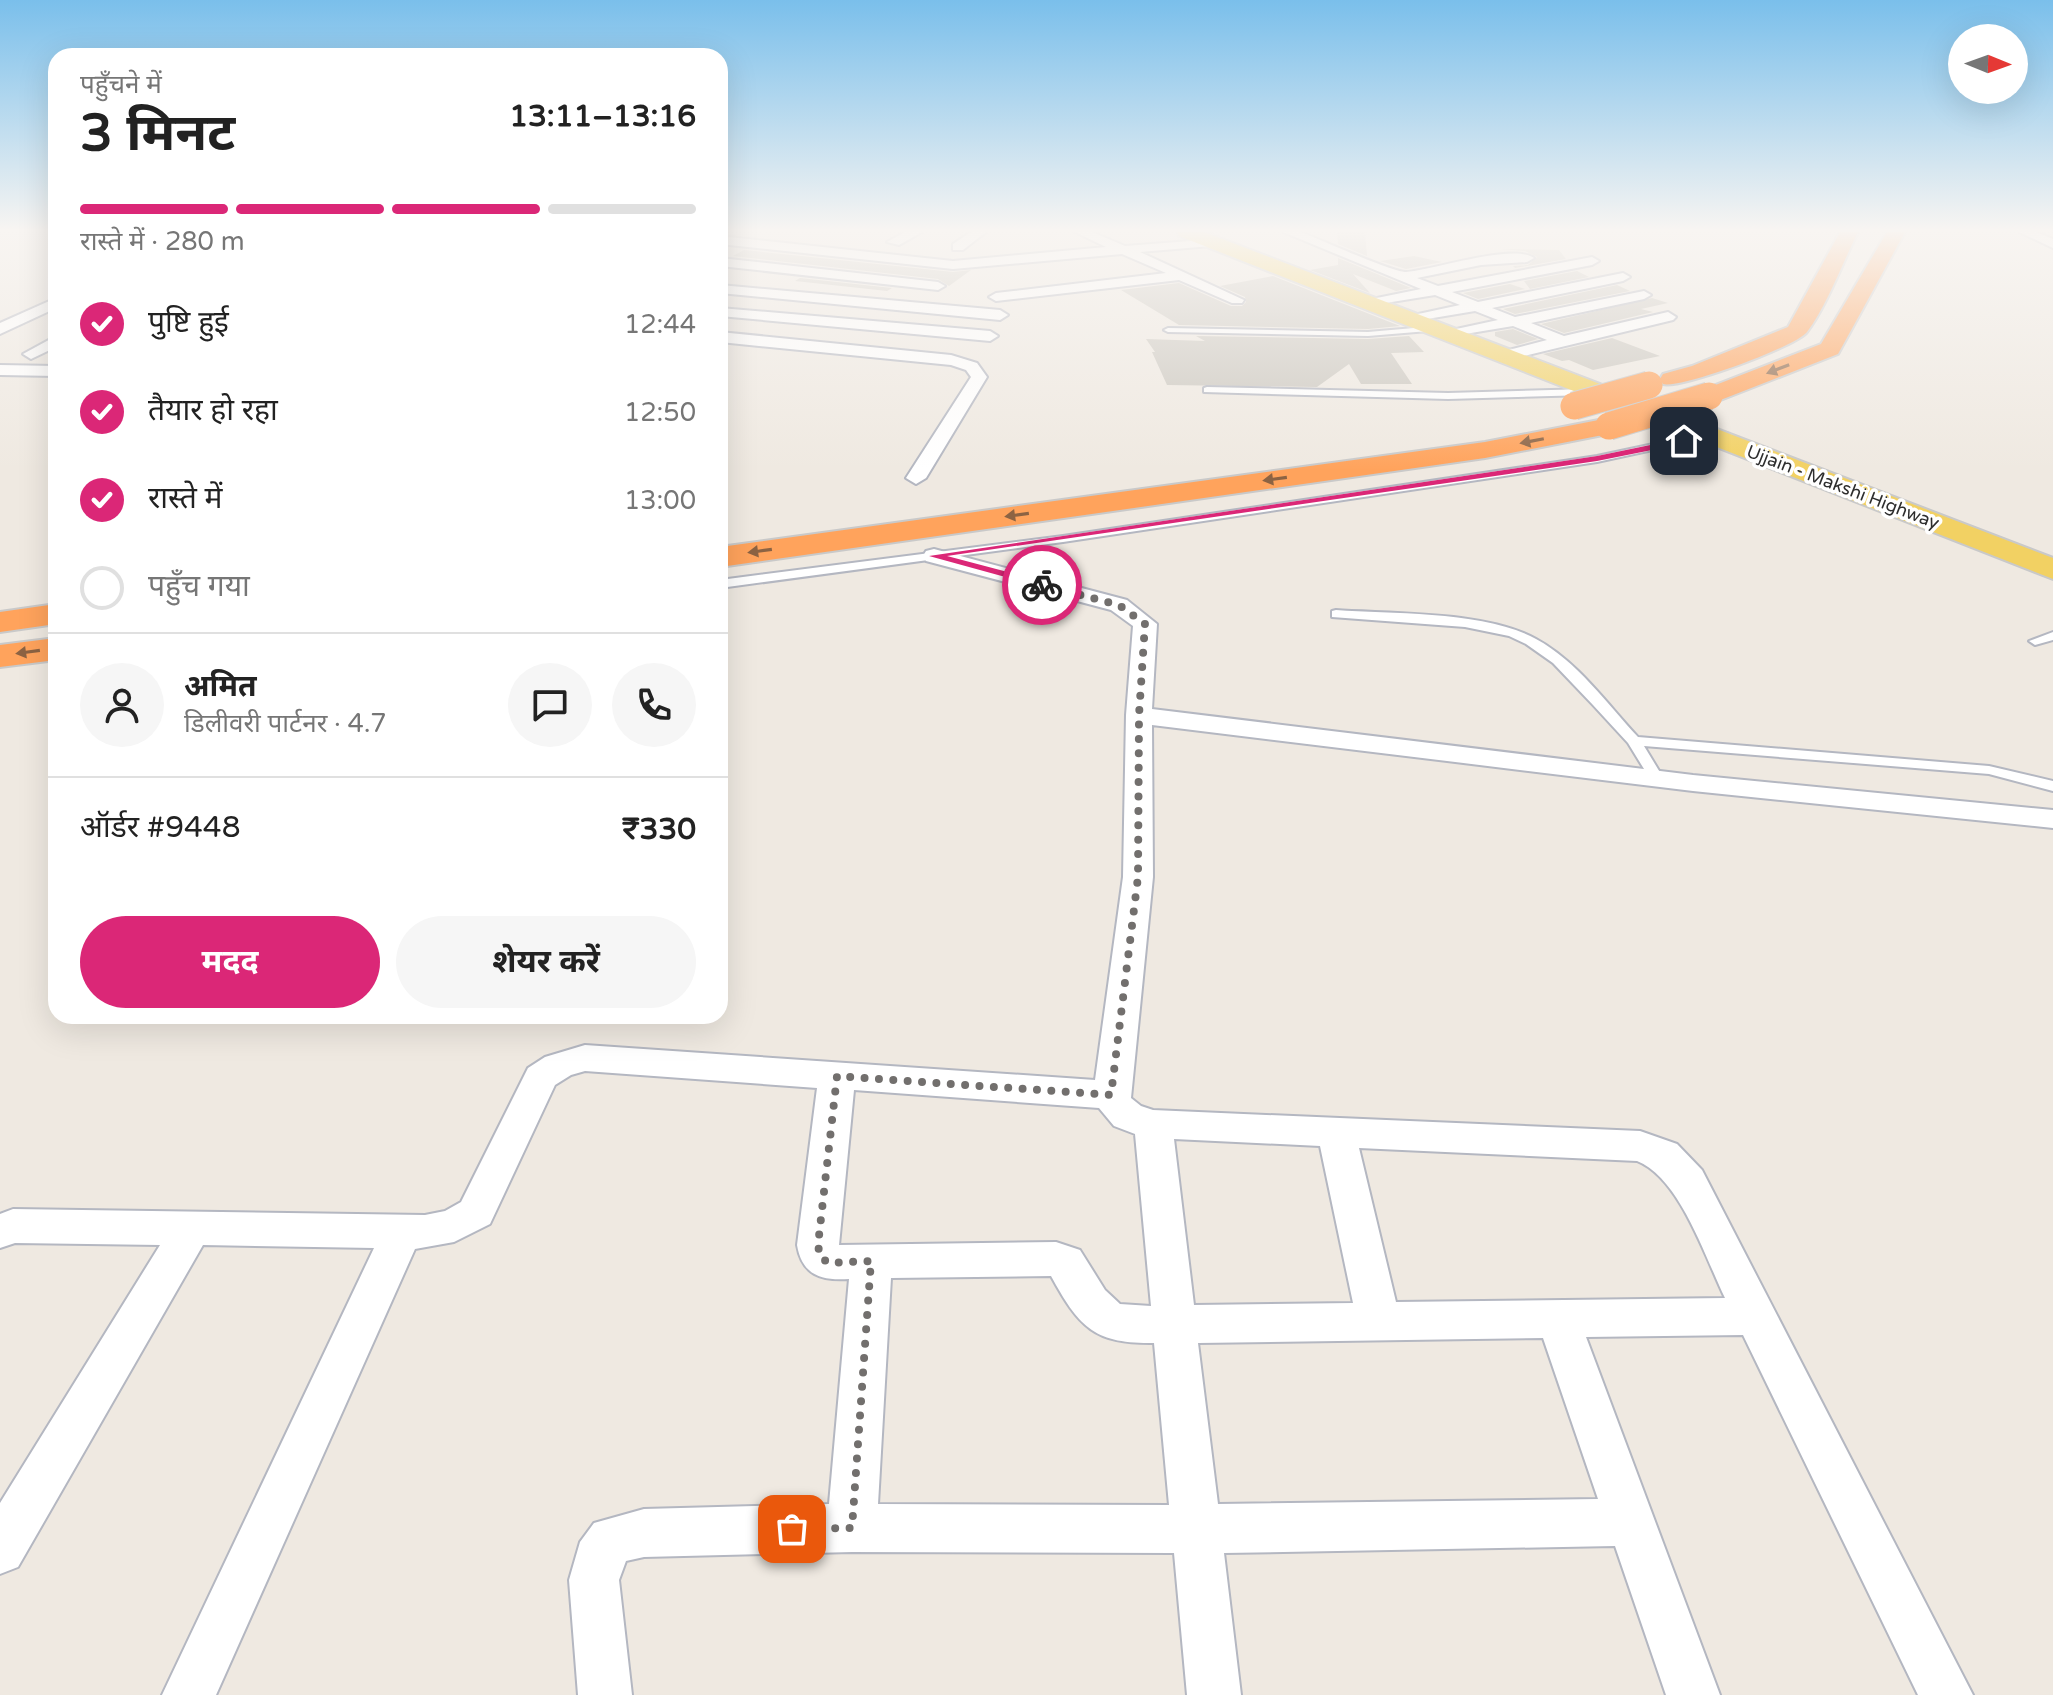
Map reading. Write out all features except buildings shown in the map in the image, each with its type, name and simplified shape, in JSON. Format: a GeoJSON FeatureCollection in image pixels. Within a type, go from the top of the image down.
{"type":"FeatureCollection","features":[{"type":"Feature","properties":{"kind":"highway"},"geometry":{"type":"LineString","coordinates":[[1484,422],[1547,413],[1572,396],[1701,371],[1797,331],[1807,311]]}},
{"type":"Feature","properties":{"kind":"highway"},"geometry":{"type":"LineString","coordinates":[[728,556],[1485,450],[1609,426],[1709,396],[1830,349],[1851,311]]}},
{"type":"Feature","properties":{"kind":"highway"},"geometry":{"type":"LineString","coordinates":[[911,489],[937,497]]}},
{"type":"Feature","properties":{"kind":"highway"},"geometry":{"type":"LineString","coordinates":[[0,622],[48,615]]}},
{"type":"Feature","properties":{"kind":"highway"},"geometry":{"type":"LineString","coordinates":[[0,656],[48,650]]}},
{"type":"Feature","properties":{"kind":"main road","name":"Ujjain - Makshi Highway"},"geometry":{"type":"LineString","coordinates":[[1387,311],[1412,325],[1445,331],[1507,355],[1572,396],[1710,435],[2053,569]]}},
{"type":"Feature","properties":{"kind":"street"},"geometry":{"type":"LineString","coordinates":[[0,329],[36,311]]}},
{"type":"Feature","properties":{"kind":"street"},"geometry":{"type":"LineString","coordinates":[[959,311],[1000,315]]}},
{"type":"Feature","properties":{"kind":"street"},"geometry":{"type":"LineString","coordinates":[[1412,325],[1459,311]]}},
{"type":"Feature","properties":{"kind":"street"},"geometry":{"type":"LineString","coordinates":[[1488,311],[1563,341]]}},
{"type":"Feature","properties":{"kind":"street"},"geometry":{"type":"LineString","coordinates":[[1445,331],[1566,311]]}},
{"type":"Feature","properties":{"kind":"street"},"geometry":{"type":"LineString","coordinates":[[728,313],[990,336]]}},
{"type":"Feature","properties":{"kind":"street"},"geometry":{"type":"LineString","coordinates":[[27,315],[48,316]]}},
{"type":"Feature","properties":{"kind":"street"},"geometry":{"type":"LineString","coordinates":[[1507,355],[1668,317]]}},
{"type":"Feature","properties":{"kind":"street"},"geometry":{"type":"LineString","coordinates":[[728,338],[951,360],[969,364],[977,370],[979,377],[911,489]]}},
{"type":"Feature","properties":{"kind":"street"},"geometry":{"type":"LineString","coordinates":[[31,354],[48,345]]}},
{"type":"Feature","properties":{"kind":"street"},"geometry":{"type":"LineString","coordinates":[[0,370],[48,371]]}},
{"type":"Feature","properties":{"kind":"street"},"geometry":{"type":"LineString","coordinates":[[934,556],[1119,605],[1145,624],[1139,715],[1138,877],[1129,1113],[1152,1325],[1168,1529],[1214,1695]]}},
{"type":"Feature","properties":{"kind":"street"},"geometry":{"type":"LineString","coordinates":[[1139,715],[1657,779],[2053,819]]}},
{"type":"Feature","properties":{"kind":"street"},"geometry":{"type":"LineString","coordinates":[[0,1231],[13,1226],[425,1232],[454,1225],[476,1213],[541,1077],[558,1066],[585,1058],[837,1076],[1129,1113],[1336,1132],[1640,1146],[1663,1155],[1688,1181],[1946,1695]]}},
{"type":"Feature","properties":{"kind":"street"},"geometry":{"type":"LineString","coordinates":[[837,1076],[818,1245],[820,1257],[829,1263],[1056,1259],[1065,1262],[1098,1316],[1110,1323],[1152,1325],[1756,1316]]}},
{"type":"Feature","properties":{"kind":"street"},"geometry":{"type":"LineString","coordinates":[[1336,1132],[1379,1322]]}},
{"type":"Feature","properties":{"kind":"street"},"geometry":{"type":"LineString","coordinates":[[0,1549],[191,1229]]}},
{"type":"Feature","properties":{"kind":"street"},"geometry":{"type":"LineString","coordinates":[[189,1695],[402,1232]]}},
{"type":"Feature","properties":{"kind":"street"},"geometry":{"type":"LineString","coordinates":[[852,1528],[871,1261]]}},
{"type":"Feature","properties":{"kind":"street"},"geometry":{"type":"LineString","coordinates":[[1558,1319],[1693,1695]]}},
{"type":"Feature","properties":{"kind":"street"},"geometry":{"type":"LineString","coordinates":[[601,1694],[594,1580],[598,1560],[611,1540],[644,1533],[852,1528],[1168,1529],[1631,1522]]}},
{"type":"Feature","properties":{"kind":"lane"},"geometry":{"type":"LineString","coordinates":[[1168,330],[1394,332],[1412,325]]}},
{"type":"Feature","properties":{"kind":"lane"},"geometry":{"type":"LineString","coordinates":[[1207,390],[1572,396]]}},
{"type":"Feature","properties":{"kind":"lane"},"geometry":{"type":"LineString","coordinates":[[728,583],[934,556],[1597,459],[1710,435]]}},
{"type":"Feature","properties":{"kind":"lane"},"geometry":{"type":"LineString","coordinates":[[1336,614],[1485,627],[1510,632],[1533,642],[1553,658],[1634,741],[1657,779]]}},
{"type":"Feature","properties":{"kind":"lane"},"geometry":{"type":"LineString","coordinates":[[2035,641],[2053,636]]}},
{"type":"Feature","properties":{"kind":"lane"},"geometry":{"type":"LineString","coordinates":[[1634,741],[1989,770],[2053,786]]}},
{"type":"Feature","properties":{"kind":"way so far"},"geometry":{"type":"LineString","coordinates":[[792,1529],[852,1528],[871,1261],[829,1263],[820,1257],[818,1245],[837,1076],[1111,1095],[1138,877],[1139,715],[1145,624],[1119,605],[1042,585]]}},
{"type":"Feature","properties":{"kind":"route"},"geometry":{"type":"LineString","coordinates":[[1042,585],[934,556],[1597,459],[1684,441]]}}]}
